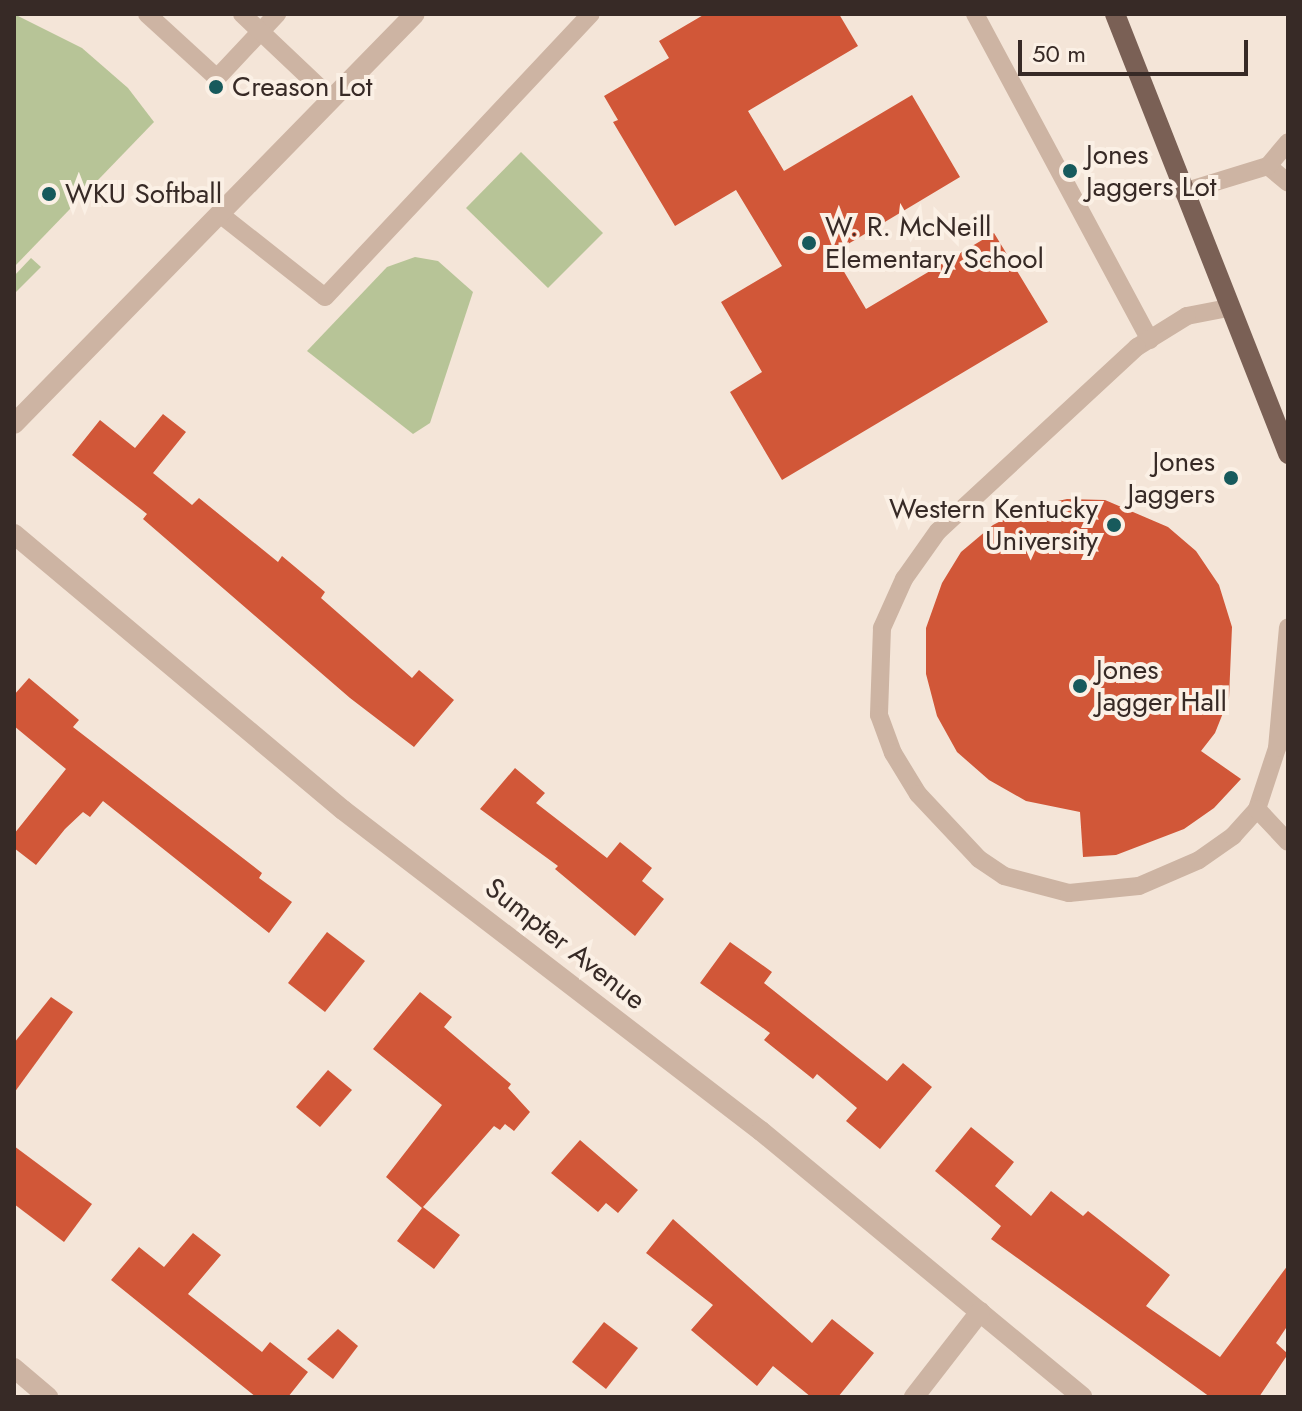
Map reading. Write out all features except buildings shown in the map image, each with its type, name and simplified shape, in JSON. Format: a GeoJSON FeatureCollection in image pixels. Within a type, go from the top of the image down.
{"type":"FeatureCollection","features":[{"type":"Feature","properties":{"kind":"main road"},"geometry":{"type":"LineString","coordinates":[[1115,14],[1228,308],[1288,454]]}},
{"type":"Feature","properties":{"kind":"street"},"geometry":{"type":"LineString","coordinates":[[14,424],[415,14]]}},
{"type":"Feature","properties":{"kind":"street","name":"Sumpter Avenue"},"geometry":{"type":"LineString","coordinates":[[14,534],[343,810],[761,1131],[1082,1397]]}},
{"type":"Feature","properties":{"kind":"street"},"geometry":{"type":"LineString","coordinates":[[914,1397],[980,1312]]}},
{"type":"Feature","properties":{"kind":"street"},"geometry":{"type":"LineString","coordinates":[[14,1368],[48,1397]]}},
{"type":"Feature","properties":{"kind":"lane"},"geometry":{"type":"LineString","coordinates":[[147,14],[217,78],[277,14]]}},
{"type":"Feature","properties":{"kind":"lane"},"geometry":{"type":"LineString","coordinates":[[242,14],[332,99]]}},
{"type":"Feature","properties":{"kind":"lane"},"geometry":{"type":"LineString","coordinates":[[221,215],[325,297],[591,14]]}},
{"type":"Feature","properties":{"kind":"lane"},"geometry":{"type":"LineString","coordinates":[[975,14],[1150,340]]}},
{"type":"Feature","properties":{"kind":"lane"},"geometry":{"type":"LineString","coordinates":[[1183,192],[1268,166],[1288,142]]}},
{"type":"Feature","properties":{"kind":"lane"},"geometry":{"type":"LineString","coordinates":[[1268,166],[1288,183]]}},
{"type":"Feature","properties":{"kind":"lane"},"geometry":{"type":"LineString","coordinates":[[1228,308],[1187,316],[1150,340],[1035,437],[938,531],[904,579],[882,628],[879,715],[893,753],[918,794],[952,833],[991,867],[1034,886],[1069,893],[1139,886],[1199,860],[1233,836],[1257,809],[1271,780],[1285,707],[1288,627]]}},
{"type":"Feature","properties":{"kind":"lane"},"geometry":{"type":"LineString","coordinates":[[1257,809],[1288,842]]}},
{"type":"Feature","properties":{"kind":"green space","name":"WKU Softball"},"geometry":{"type":"Polygon","coordinates":[[[14,14],[82,48],[128,88],[154,122],[14,267],[14,14]]]}},
{"type":"Feature","properties":{"kind":"green space"},"geometry":{"type":"Polygon","coordinates":[[[521,152],[603,233],[548,288],[466,208],[521,152]]]}},
{"type":"Feature","properties":{"kind":"green space"},"geometry":{"type":"Polygon","coordinates":[[[415,257],[438,261],[473,292],[430,423],[413,434],[307,351],[387,267],[415,257]]]}},
{"type":"Feature","properties":{"kind":"green space"},"geometry":{"type":"Polygon","coordinates":[[[31,258],[41,267],[14,294],[14,276],[31,258]]]}},
{"type":"Feature","properties":{"kind":"place","name":"Creason Lot"},"geometry":{"type":"Point","coordinates":[216,87]}},
{"type":"Feature","properties":{"kind":"place","name":"Jones Jaggers Lot"},"geometry":{"type":"Point","coordinates":[1070,171]}},
{"type":"Feature","properties":{"kind":"place","name":"WKU Softball"},"geometry":{"type":"Point","coordinates":[49,194]}},
{"type":"Feature","properties":{"kind":"place","name":"W. R. McNeill Elementary School"},"geometry":{"type":"Point","coordinates":[809,243]}},
{"type":"Feature","properties":{"kind":"place","name":"Jones Jaggers"},"geometry":{"type":"Point","coordinates":[1231,478]}},
{"type":"Feature","properties":{"kind":"place","name":"Western Kentucky University"},"geometry":{"type":"Point","coordinates":[1114,525]}},
{"type":"Feature","properties":{"kind":"place","name":"Jones Jagger Hall"},"geometry":{"type":"Point","coordinates":[1080,686]}}]}
